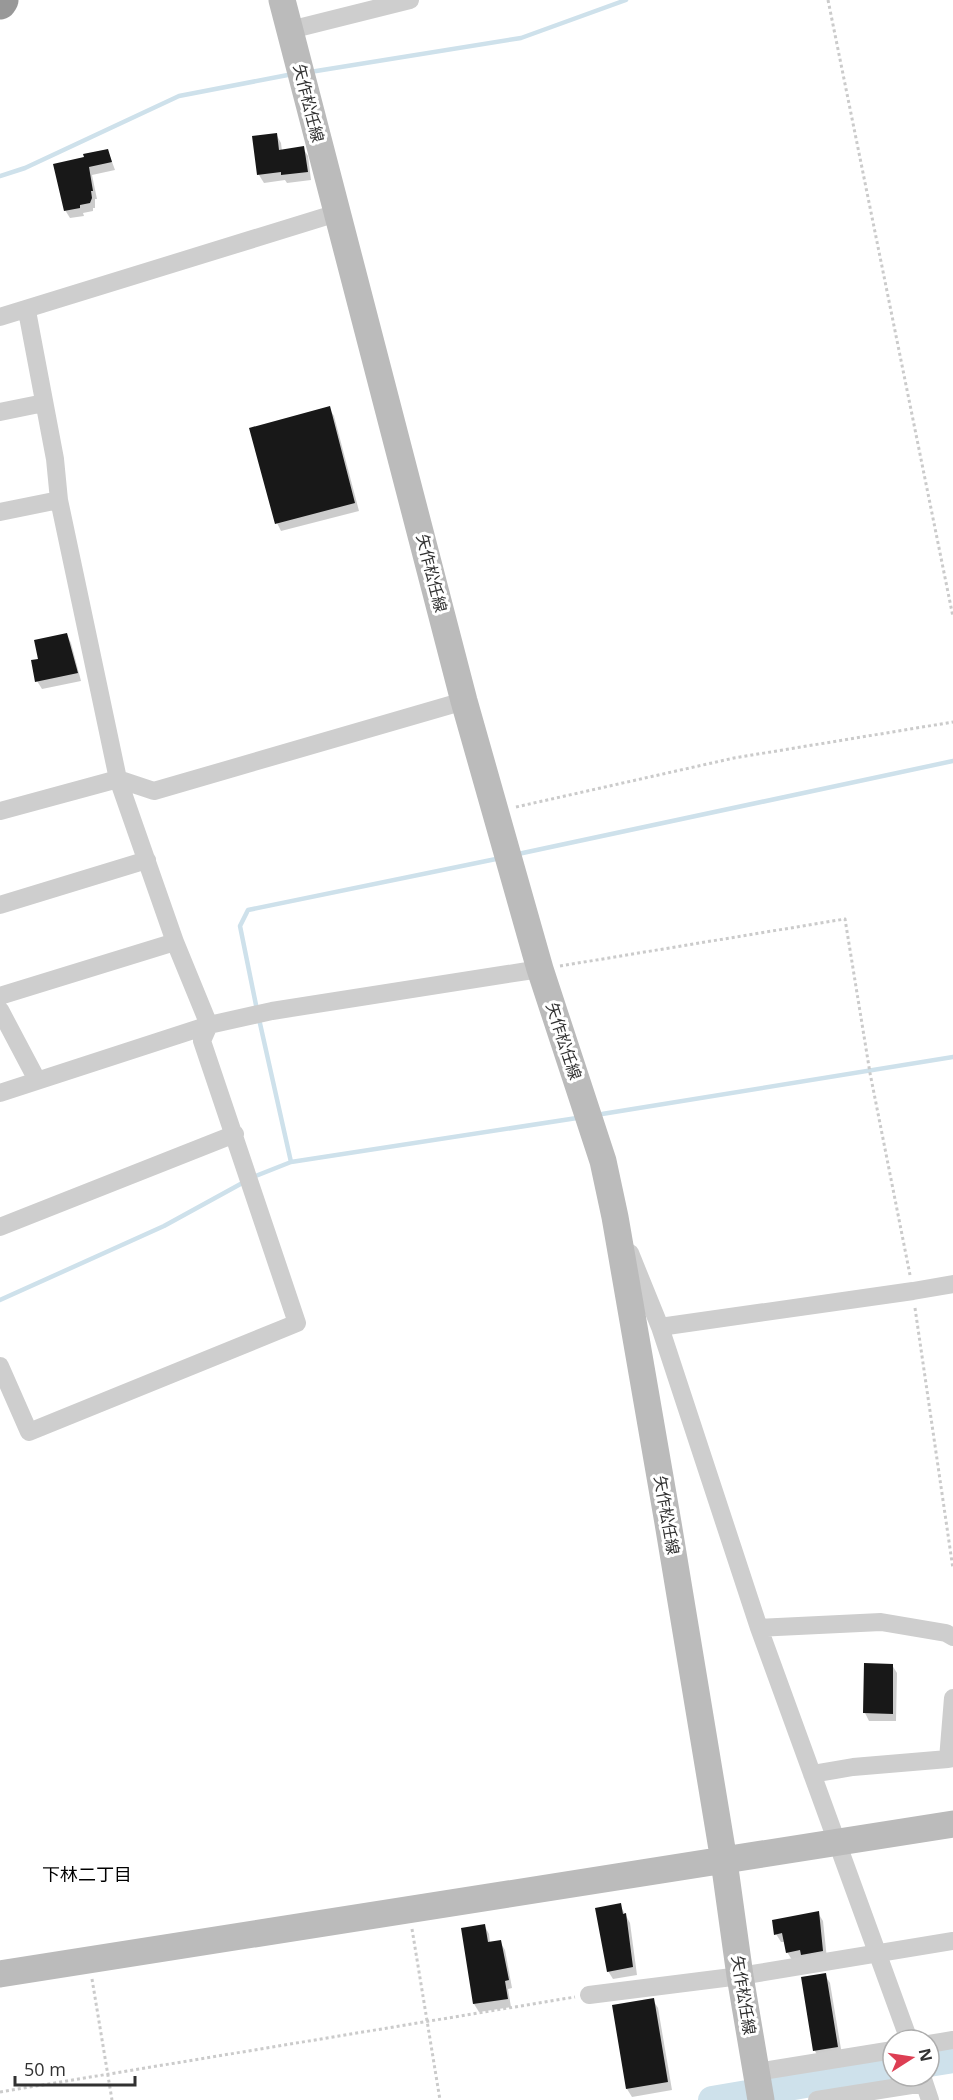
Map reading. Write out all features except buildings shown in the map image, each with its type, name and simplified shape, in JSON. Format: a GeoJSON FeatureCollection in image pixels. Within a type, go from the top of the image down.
{"type":"FeatureCollection","features":[{"type":"Feature","properties":{"kind":"main road","name":"矢作松任線"},"geometry":{"type":"LineString","coordinates":[[282,0],[404,462],[464,701],[540,969],[603,1161],[615,1217],[724,1861],[759,2088]]}},
{"type":"Feature","properties":{"kind":"main road"},"geometry":{"type":"LineString","coordinates":[[0,1974],[953,1824]]}},
{"type":"Feature","properties":{"kind":"street"},"geometry":{"type":"LineString","coordinates":[[290,30],[380,4],[410,0]]}},
{"type":"Feature","properties":{"kind":"street"},"geometry":{"type":"LineString","coordinates":[[0,317],[27,311],[337,213]]}},
{"type":"Feature","properties":{"kind":"street"},"geometry":{"type":"LineString","coordinates":[[27,311],[55,459],[59,500],[118,779],[176,942],[218,1023]]}},
{"type":"Feature","properties":{"kind":"street"},"geometry":{"type":"LineString","coordinates":[[0,412],[44,403]]}},
{"type":"Feature","properties":{"kind":"street"},"geometry":{"type":"LineString","coordinates":[[0,512],[59,500]]}},
{"type":"Feature","properties":{"kind":"street"},"geometry":{"type":"LineString","coordinates":[[0,810],[118,779],[154,791],[464,701]]}},
{"type":"Feature","properties":{"kind":"street"},"geometry":{"type":"LineString","coordinates":[[0,905],[147,860]]}},
{"type":"Feature","properties":{"kind":"street"},"geometry":{"type":"LineString","coordinates":[[0,996],[176,942]]}},
{"type":"Feature","properties":{"kind":"street"},"geometry":{"type":"LineString","coordinates":[[0,1093],[218,1023],[264,1013],[540,969]]}},
{"type":"Feature","properties":{"kind":"street"},"geometry":{"type":"LineString","coordinates":[[0,1010],[37,1080]]}},
{"type":"Feature","properties":{"kind":"street"},"geometry":{"type":"LineString","coordinates":[[0,1366],[29,1432],[297,1323],[202,1041],[218,1023]]}},
{"type":"Feature","properties":{"kind":"street"},"geometry":{"type":"LineString","coordinates":[[0,1227],[235,1134]]}},
{"type":"Feature","properties":{"kind":"street"},"geometry":{"type":"LineString","coordinates":[[615,1217],[660,1327],[759,1628],[904,2028]]}},
{"type":"Feature","properties":{"kind":"street"},"geometry":{"type":"LineString","coordinates":[[660,1327],[953,1284]]}},
{"type":"Feature","properties":{"kind":"street"},"geometry":{"type":"LineString","coordinates":[[759,1628],[881,1622],[946,1633],[953,1637]]}},
{"type":"Feature","properties":{"kind":"street"},"geometry":{"type":"LineString","coordinates":[[812,1774],[853,1767],[950,1758],[953,1698]]}},
{"type":"Feature","properties":{"kind":"street"},"geometry":{"type":"LineString","coordinates":[[588,1995],[740,1976],[953,1941]]}},
{"type":"Feature","properties":{"kind":"street"},"geometry":{"type":"LineString","coordinates":[[759,2088],[881,2053]]}},
{"type":"Feature","properties":{"kind":"street"},"geometry":{"type":"LineString","coordinates":[[817,2100],[910,2088]]}},
{"type":"Feature","properties":{"kind":"path"},"geometry":{"type":"LineString","coordinates":[[828,0],[953,617]]}},
{"type":"Feature","properties":{"kind":"path"},"geometry":{"type":"LineString","coordinates":[[496,812],[734,758],[953,722]]}},
{"type":"Feature","properties":{"kind":"path"},"geometry":{"type":"LineString","coordinates":[[540,969],[845,919],[870,1073],[913,1291],[953,1569]]}},
{"type":"Feature","properties":{"kind":"path"},"geometry":{"type":"LineString","coordinates":[[408,1910],[440,2100]]}},
{"type":"Feature","properties":{"kind":"path"},"geometry":{"type":"LineString","coordinates":[[89,1959],[112,2100]]}},
{"type":"Feature","properties":{"kind":"path"},"geometry":{"type":"LineString","coordinates":[[0,2092],[588,1995]]}},
{"type":"Feature","properties":{"kind":"waterway"},"geometry":{"type":"LineString","coordinates":[[310,72],[521,38],[626,0]]}},
{"type":"Feature","properties":{"kind":"waterway"},"geometry":{"type":"LineString","coordinates":[[0,176],[25,168],[179,96],[293,74]]}},
{"type":"Feature","properties":{"kind":"waterway"},"geometry":{"type":"LineString","coordinates":[[518,854],[953,761]]}},
{"type":"Feature","properties":{"kind":"waterway"},"geometry":{"type":"LineString","coordinates":[[257,1010],[240,926],[248,910],[496,859]]}},
{"type":"Feature","properties":{"kind":"waterway"},"geometry":{"type":"LineString","coordinates":[[259,1019],[291,1162]]}},
{"type":"Feature","properties":{"kind":"waterway"},"geometry":{"type":"LineString","coordinates":[[602,1114],[953,1057]]}},
{"type":"Feature","properties":{"kind":"waterway"},"geometry":{"type":"LineString","coordinates":[[253,1177],[291,1162],[577,1118]]}},
{"type":"Feature","properties":{"kind":"waterway"},"geometry":{"type":"LineString","coordinates":[[0,1300],[164,1226],[246,1181]]}},
{"type":"Feature","properties":{"kind":"waterway"},"geometry":{"type":"LineString","coordinates":[[941,2061],[953,2059]]}},
{"type":"Feature","properties":{"kind":"waterway"},"geometry":{"type":"LineString","coordinates":[[712,2100],[881,2071]]}},
{"type":"Feature","properties":{"kind":"district","name":"下林二丁目"},"geometry":{"type":"Point","coordinates":[87,1874]}}]}
